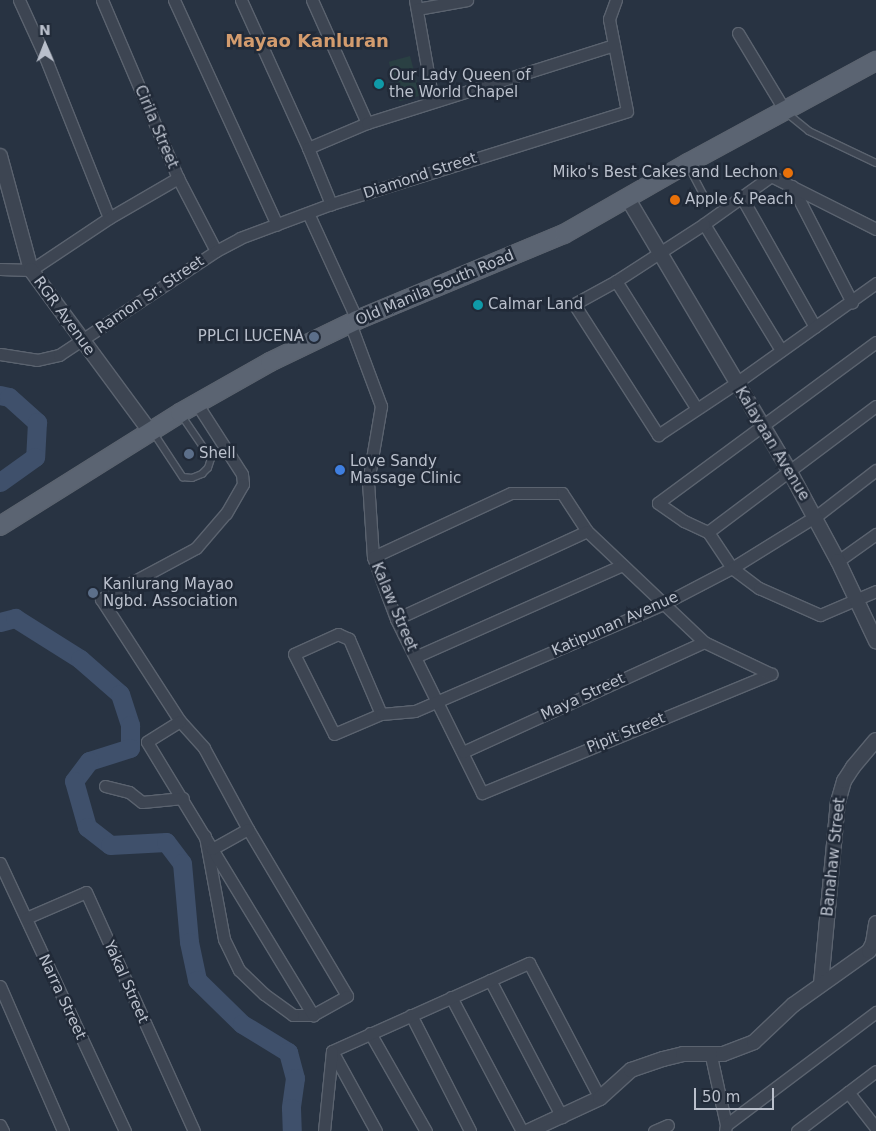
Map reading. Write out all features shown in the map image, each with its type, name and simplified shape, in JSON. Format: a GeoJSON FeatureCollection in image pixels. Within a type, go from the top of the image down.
{"type":"FeatureCollection","features":[{"type":"Feature","properties":{"kind":"main road","name":"Old Manila South Road"},"geometry":{"type":"LineString","coordinates":[[0,526],[180,413],[270,362],[354,322],[564,234],[688,163],[876,61]]}},
{"type":"Feature","properties":{"kind":"street"},"geometry":{"type":"LineString","coordinates":[[19,0],[45,57],[109,218]]}},
{"type":"Feature","properties":{"kind":"street","name":"Cirila Street"},"geometry":{"type":"LineString","coordinates":[[102,0],[178,178],[216,251]]}},
{"type":"Feature","properties":{"kind":"street"},"geometry":{"type":"LineString","coordinates":[[174,0],[277,225]]}},
{"type":"Feature","properties":{"kind":"street"},"geometry":{"type":"LineString","coordinates":[[241,0],[308,148],[331,204]]}},
{"type":"Feature","properties":{"kind":"street"},"geometry":{"type":"LineString","coordinates":[[312,0],[368,123]]}},
{"type":"Feature","properties":{"kind":"street"},"geometry":{"type":"LineString","coordinates":[[433,101],[416,4],[467,0]]}},
{"type":"Feature","properties":{"kind":"street"},"geometry":{"type":"LineString","coordinates":[[308,148],[368,123],[433,101],[614,45],[609,19],[616,0]]}},
{"type":"Feature","properties":{"kind":"street"},"geometry":{"type":"LineString","coordinates":[[738,33],[785,111]]}},
{"type":"Feature","properties":{"kind":"street","name":"Diamond Street"},"geometry":{"type":"LineString","coordinates":[[216,251],[240,238],[331,204],[627,111],[614,45]]}},
{"type":"Feature","properties":{"kind":"street","name":"RGR Avenue"},"geometry":{"type":"LineString","coordinates":[[0,156],[30,270],[152,432]]}},
{"type":"Feature","properties":{"kind":"street"},"geometry":{"type":"LineString","coordinates":[[876,230],[772,176],[704,224],[616,281],[574,304],[658,435],[736,383],[852,302],[876,283]]}},
{"type":"Feature","properties":{"kind":"street"},"geometry":{"type":"LineString","coordinates":[[0,269],[30,270],[109,218],[178,178]]}},
{"type":"Feature","properties":{"kind":"street"},"geometry":{"type":"LineString","coordinates":[[792,186],[852,302]]}},
{"type":"Feature","properties":{"kind":"street"},"geometry":{"type":"LineString","coordinates":[[742,198],[815,327]]}},
{"type":"Feature","properties":{"kind":"street","name":"Kalayaan Avenue"},"geometry":{"type":"LineString","coordinates":[[628,199],[790,472],[838,562],[876,641]]}},
{"type":"Feature","properties":{"kind":"street","name":"Kalaw Street"},"geometry":{"type":"LineString","coordinates":[[308,213],[354,322],[381,406],[368,482],[373,557],[396,619],[482,793]]}},
{"type":"Feature","properties":{"kind":"street"},"geometry":{"type":"LineString","coordinates":[[704,224],[781,350]]}},
{"type":"Feature","properties":{"kind":"street","name":"Ramon Sr. Street"},"geometry":{"type":"LineString","coordinates":[[0,354],[37,360],[59,355],[216,251]]}},
{"type":"Feature","properties":{"kind":"street"},"geometry":{"type":"LineString","coordinates":[[616,281],[698,409]]}},
{"type":"Feature","properties":{"kind":"street"},"geometry":{"type":"LineString","coordinates":[[876,342],[658,503],[684,520],[708,532],[732,568],[759,588],[820,615],[876,591]]}},
{"type":"Feature","properties":{"kind":"street"},"geometry":{"type":"LineString","coordinates":[[197,404],[242,474],[243,484],[226,513],[196,548],[101,599],[180,721],[204,748],[248,829],[347,996],[313,1015],[293,1015],[264,994],[239,970],[224,939],[205,836]]}},
{"type":"Feature","properties":{"kind":"street"},"geometry":{"type":"LineString","coordinates":[[708,532],[876,406]]}},
{"type":"Feature","properties":{"kind":"street","name":"Katipunan Avenue"},"geometry":{"type":"LineString","coordinates":[[381,714],[349,639],[338,634],[294,654],[334,734],[381,714],[414,711],[663,604],[732,568],[814,517],[876,470]]}},
{"type":"Feature","properties":{"kind":"street"},"geometry":{"type":"LineString","coordinates":[[373,557],[511,492],[562,493],[587,531],[704,642]]}},
{"type":"Feature","properties":{"kind":"street"},"geometry":{"type":"LineString","coordinates":[[396,619],[587,531]]}},
{"type":"Feature","properties":{"kind":"street"},"geometry":{"type":"LineString","coordinates":[[838,562],[876,534]]}},
{"type":"Feature","properties":{"kind":"street"},"geometry":{"type":"LineString","coordinates":[[415,657],[623,565]]}},
{"type":"Feature","properties":{"kind":"street","name":"Pipit Street"},"geometry":{"type":"LineString","coordinates":[[482,793],[770,674],[704,642]]}},
{"type":"Feature","properties":{"kind":"street","name":"Maya Street"},"geometry":{"type":"LineString","coordinates":[[463,752],[704,642]]}},
{"type":"Feature","properties":{"kind":"street"},"geometry":{"type":"LineString","coordinates":[[180,721],[147,742],[183,798],[313,1015]]}},
{"type":"Feature","properties":{"kind":"street","name":"Banahaw Street"},"geometry":{"type":"LineString","coordinates":[[821,984],[838,802],[844,781],[853,767],[876,740]]}},
{"type":"Feature","properties":{"kind":"street"},"geometry":{"type":"LineString","coordinates":[[105,786],[129,792],[142,802],[183,798]]}},
{"type":"Feature","properties":{"kind":"street"},"geometry":{"type":"LineString","coordinates":[[212,849],[248,829]]}},
{"type":"Feature","properties":{"kind":"street","name":"Narra Street"},"geometry":{"type":"LineString","coordinates":[[0,863],[125,1131]]}},
{"type":"Feature","properties":{"kind":"street","name":"Yakal Street"},"geometry":{"type":"LineString","coordinates":[[26,918],[86,892],[194,1131]]}},
{"type":"Feature","properties":{"kind":"street"},"geometry":{"type":"LineString","coordinates":[[529,1131],[600,1098],[631,1070],[663,1058],[683,1054],[711,1056],[738,1049],[754,1042],[793,1005],[869,951],[873,943],[876,923]]}},
{"type":"Feature","properties":{"kind":"street"},"geometry":{"type":"LineString","coordinates":[[332,1051],[528,962],[600,1098]]}},
{"type":"Feature","properties":{"kind":"street"},"geometry":{"type":"LineString","coordinates":[[490,980],[562,1117]]}},
{"type":"Feature","properties":{"kind":"street"},"geometry":{"type":"LineString","coordinates":[[0,986],[63,1131]]}},
{"type":"Feature","properties":{"kind":"street"},"geometry":{"type":"LineString","coordinates":[[452,997],[522,1131]]}},
{"type":"Feature","properties":{"kind":"street"},"geometry":{"type":"LineString","coordinates":[[711,1056],[725,1128],[876,1012]]}},
{"type":"Feature","properties":{"kind":"street"},"geometry":{"type":"LineString","coordinates":[[411,1015],[470,1131]]}},
{"type":"Feature","properties":{"kind":"street"},"geometry":{"type":"LineString","coordinates":[[370,1033],[426,1131]]}},
{"type":"Feature","properties":{"kind":"street"},"geometry":{"type":"LineString","coordinates":[[324,1131],[332,1051]]}},
{"type":"Feature","properties":{"kind":"street"},"geometry":{"type":"LineString","coordinates":[[332,1051],[376,1131]]}},
{"type":"Feature","properties":{"kind":"street"},"geometry":{"type":"LineString","coordinates":[[797,1131],[876,1071]]}},
{"type":"Feature","properties":{"kind":"street"},"geometry":{"type":"LineString","coordinates":[[848,1092],[876,1128]]}},
{"type":"Feature","properties":{"kind":"street"},"geometry":{"type":"LineString","coordinates":[[654,1131],[667,1128]]}},
{"type":"Feature","properties":{"kind":"lane"},"geometry":{"type":"LineString","coordinates":[[785,111],[809,131],[876,163]]}},
{"type":"Feature","properties":{"kind":"lane"},"geometry":{"type":"LineString","coordinates":[[688,163],[706,199]]}},
{"type":"Feature","properties":{"kind":"lane"},"geometry":{"type":"LineString","coordinates":[[152,432],[183,477],[192,478],[202,474],[208,468],[211,459],[180,413]]}},
{"type":"Feature","properties":{"kind":"green space"},"geometry":{"type":"Polygon","coordinates":[[[410,56],[421,96],[399,101],[389,62],[410,56]]]}},
{"type":"Feature","properties":{"kind":"waterway"},"geometry":{"type":"LineString","coordinates":[[0,395],[9,397],[37,422],[35,457],[0,482]]}},
{"type":"Feature","properties":{"kind":"waterway"},"geometry":{"type":"LineString","coordinates":[[0,622],[15,618],[80,659],[120,694],[130,725],[130,748],[89,761],[74,781],[87,827],[110,845],[166,842],[182,863],[189,942],[197,980],[242,1024],[288,1052],[295,1078],[291,1108],[292,1131]]}},
{"type":"Feature","properties":{"kind":"place","name":"Our Lady Queen of the World Chapel"},"geometry":{"type":"Point","coordinates":[379,84]}},
{"type":"Feature","properties":{"kind":"place","name":"Miko's Best Cakes and Lechon"},"geometry":{"type":"Point","coordinates":[788,173]}},
{"type":"Feature","properties":{"kind":"place","name":"Apple & Peach"},"geometry":{"type":"Point","coordinates":[675,200]}},
{"type":"Feature","properties":{"kind":"place","name":"Calmar Land"},"geometry":{"type":"Point","coordinates":[478,305]}},
{"type":"Feature","properties":{"kind":"place","name":"PPLCI LUCENA"},"geometry":{"type":"Point","coordinates":[314,337]}},
{"type":"Feature","properties":{"kind":"place","name":"Shell"},"geometry":{"type":"Point","coordinates":[189,454]}},
{"type":"Feature","properties":{"kind":"place","name":"Love Sandy Massage Clinic"},"geometry":{"type":"Point","coordinates":[340,470]}},
{"type":"Feature","properties":{"kind":"place","name":"Kanlurang Mayao Ngbd. Association"},"geometry":{"type":"Point","coordinates":[93,593]}},
{"type":"Feature","properties":{"kind":"district","name":"Mayao Kanluran"},"geometry":{"type":"Point","coordinates":[307,41]}}]}
